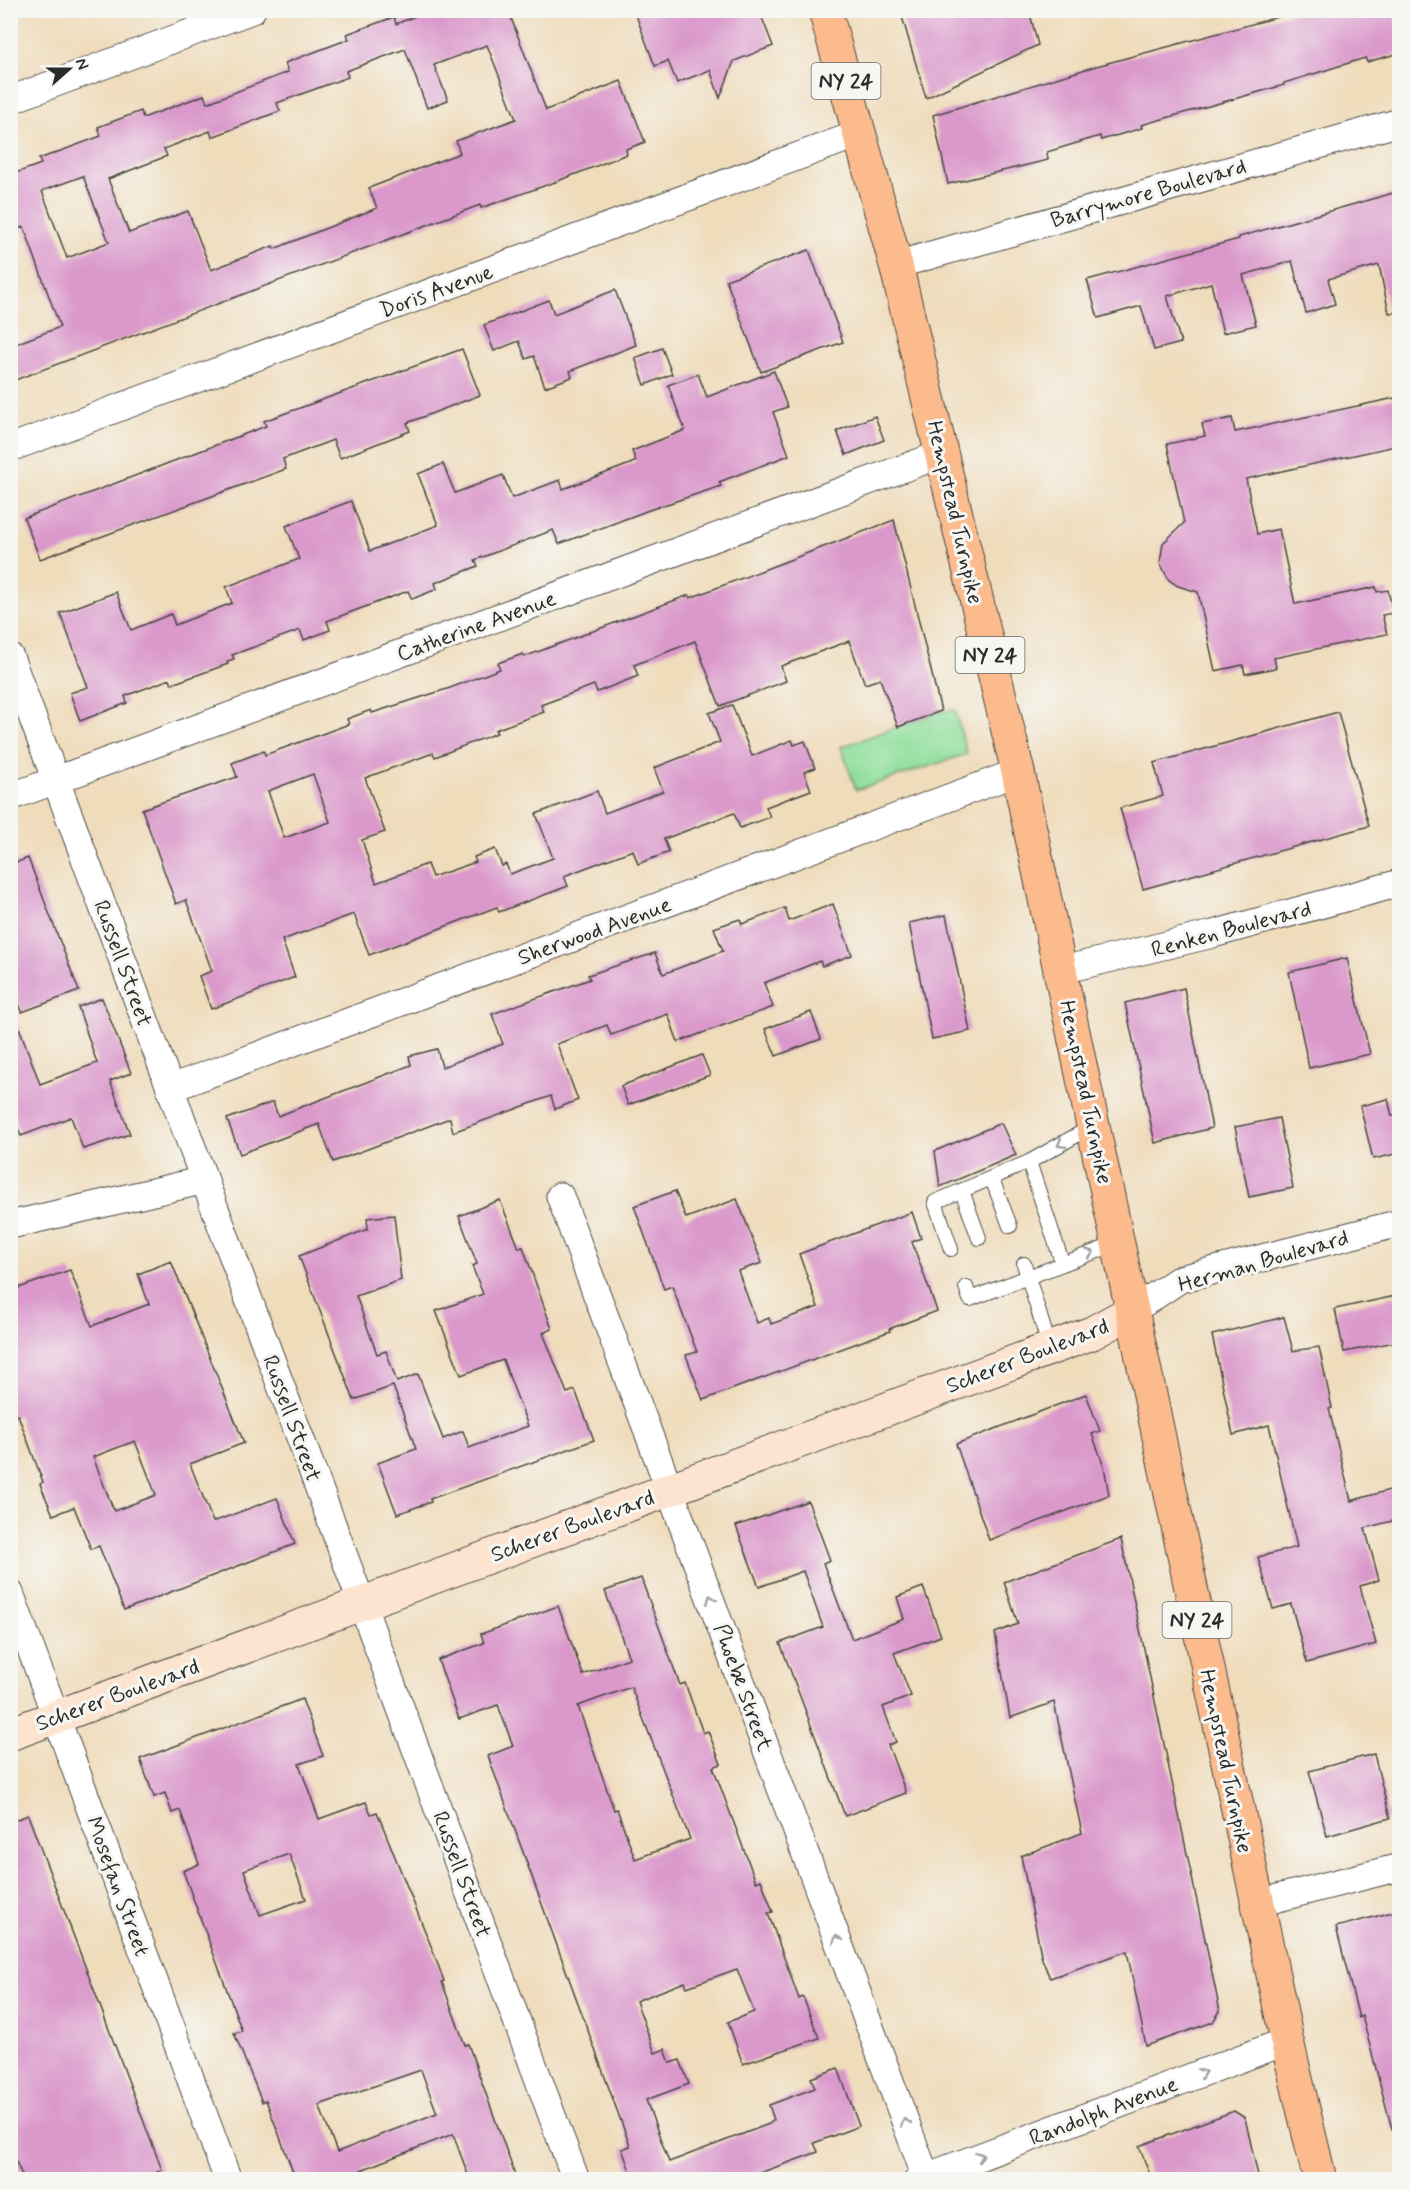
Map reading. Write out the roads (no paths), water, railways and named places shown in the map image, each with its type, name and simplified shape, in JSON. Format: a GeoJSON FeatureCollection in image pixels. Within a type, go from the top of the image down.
{"type":"FeatureCollection","features":[{"type":"Feature","properties":{"kind":"main road","name":"Hempstead Turnpike"},"geometry":{"type":"LineString","coordinates":[[825,10],[896,265],[1018,772],[1062,970],[1287,2041],[1320,2180]]}},
{"type":"Feature","properties":{"kind":"street"},"geometry":{"type":"LineString","coordinates":[[10,100],[252,10]]}},
{"type":"Feature","properties":{"kind":"street","name":"Barrymore Boulevard"},"geometry":{"type":"LineString","coordinates":[[896,265],[1400,122]]}},
{"type":"Feature","properties":{"kind":"street","name":"Doris Avenue"},"geometry":{"type":"LineString","coordinates":[[10,448],[861,133]]}},
{"type":"Feature","properties":{"kind":"street","name":"Catherine Avenue"},"geometry":{"type":"LineString","coordinates":[[10,797],[942,454]]}},
{"type":"Feature","properties":{"kind":"street","name":"Russell Street"},"geometry":{"type":"LineString","coordinates":[[10,657],[576,2180]]}},
{"type":"Feature","properties":{"kind":"street","name":"Sherwood Avenue"},"geometry":{"type":"LineString","coordinates":[[171,1088],[1018,772]]}},
{"type":"Feature","properties":{"kind":"street","name":"Renken Boulevard"},"geometry":{"type":"LineString","coordinates":[[1062,970],[1398,891]]}},
{"type":"Feature","properties":{"kind":"street"},"geometry":{"type":"LineString","coordinates":[[10,1226],[205,1180]]}},
{"type":"Feature","properties":{"kind":"street","name":"Phoebe Street"},"geometry":{"type":"LineString","coordinates":[[560,1196],[924,2179]]}},
{"type":"Feature","properties":{"kind":"street","name":"Herman Boulevard"},"geometry":{"type":"LineString","coordinates":[[1132,1311],[1180,1279],[1400,1223]]}},
{"type":"Feature","properties":{"kind":"street","name":"Scherer Boulevard"},"geometry":{"type":"LineString","coordinates":[[10,1734],[1050,1349],[1092,1333],[1132,1311]]}},
{"type":"Feature","properties":{"kind":"street","name":"Mosefan Street"},"geometry":{"type":"LineString","coordinates":[[10,1593],[228,2180]]}},
{"type":"Feature","properties":{"kind":"street"},"geometry":{"type":"LineString","coordinates":[[1258,1903],[1400,1867]]}},
{"type":"Feature","properties":{"kind":"street","name":"Randolph Avenue"},"geometry":{"type":"LineString","coordinates":[[924,2179],[1287,2041]]}},
{"type":"Feature","properties":{"kind":"lane"},"geometry":{"type":"LineString","coordinates":[[951,1249],[935,1202],[1029,1162],[1094,1125]]}},
{"type":"Feature","properties":{"kind":"lane"},"geometry":{"type":"LineString","coordinates":[[1029,1162],[1062,1262]]}},
{"type":"Feature","properties":{"kind":"lane"},"geometry":{"type":"LineString","coordinates":[[992,1179],[1010,1226]]}},
{"type":"Feature","properties":{"kind":"lane"},"geometry":{"type":"LineString","coordinates":[[962,1191],[979,1238]]}},
{"type":"Feature","properties":{"kind":"lane"},"geometry":{"type":"LineString","coordinates":[[966,1287],[970,1299],[995,1282],[1026,1270],[1062,1262],[1118,1243]]}},
{"type":"Feature","properties":{"kind":"lane"},"geometry":{"type":"LineString","coordinates":[[1026,1270],[1050,1349]]}}]}
